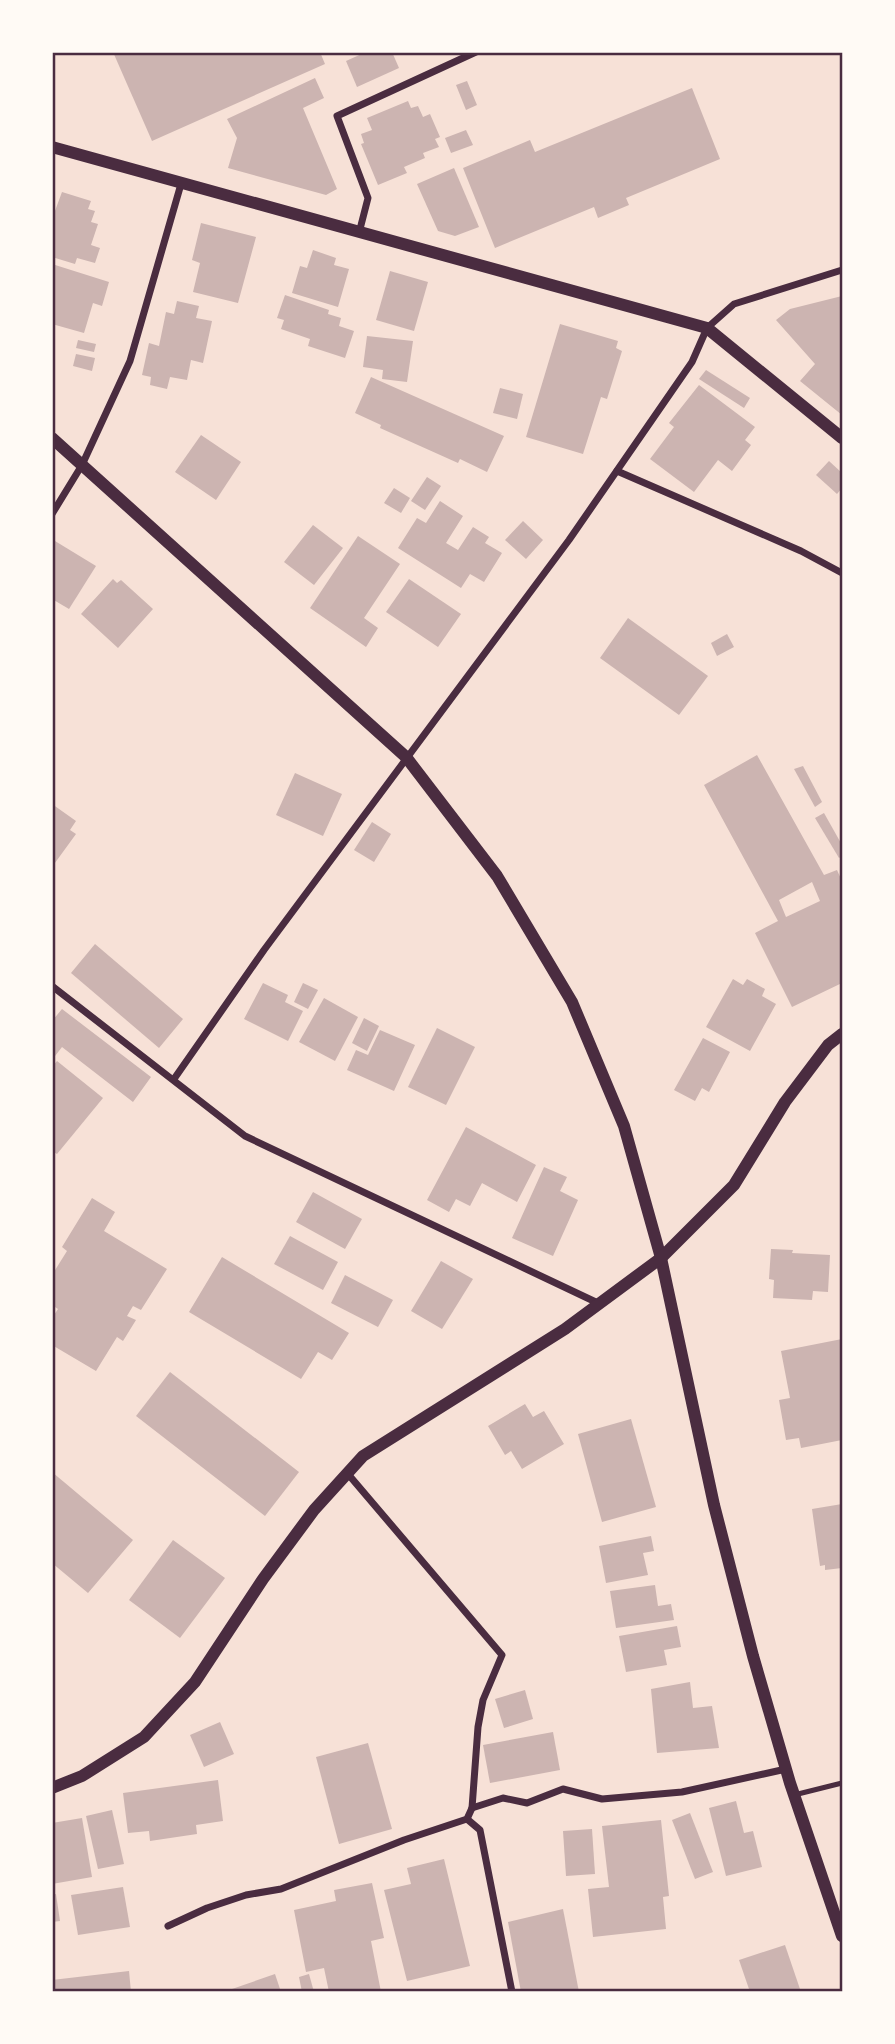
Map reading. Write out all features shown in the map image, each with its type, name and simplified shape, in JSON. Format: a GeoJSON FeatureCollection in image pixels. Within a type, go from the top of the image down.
{"type":"FeatureCollection","features":[{"type":"Feature","properties":{"kind":"street"},"geometry":{"type":"LineString","coordinates":[[359,233],[368,198],[337,116],[477,52]]}},
{"type":"Feature","properties":{"kind":"street"},"geometry":{"type":"LineString","coordinates":[[52,147],[707,328],[842,438]]}},
{"type":"Feature","properties":{"kind":"street"},"geometry":{"type":"LineString","coordinates":[[52,514],[82,465],[130,361],[181,184]]}},
{"type":"Feature","properties":{"kind":"street"},"geometry":{"type":"LineString","coordinates":[[174,1079],[264,950],[569,540],[692,362],[707,328],[734,304],[842,270]]}},
{"type":"Feature","properties":{"kind":"street"},"geometry":{"type":"LineString","coordinates":[[52,438],[406,758],[497,876],[572,1002],[624,1126],[661,1258],[714,1505],[753,1656],[794,1795],[842,1936]]}},
{"type":"Feature","properties":{"kind":"street"},"geometry":{"type":"LineString","coordinates":[[617,471],[802,551],[842,573]]}},
{"type":"Feature","properties":{"kind":"street"},"geometry":{"type":"LineString","coordinates":[[52,986],[245,1136],[601,1304]]}},
{"type":"Feature","properties":{"kind":"street"},"geometry":{"type":"LineString","coordinates":[[52,1788],[82,1776],[144,1737],[195,1682],[314,1510],[363,1456],[601,1304],[661,1258],[734,1185],[785,1102],[828,1045],[842,1034]]}},
{"type":"Feature","properties":{"kind":"street"},"geometry":{"type":"LineString","coordinates":[[167,1926],[207,1908],[246,1895],[281,1889],[404,1840],[467,1819],[472,1808],[483,1700],[502,1655],[475,1620],[348,1474]]}},
{"type":"Feature","properties":{"kind":"street"},"geometry":{"type":"LineString","coordinates":[[472,1808],[503,1798],[527,1803],[563,1790],[602,1799],[682,1792],[786,1769]]}},
{"type":"Feature","properties":{"kind":"street"},"geometry":{"type":"LineString","coordinates":[[467,1819],[480,1829],[512,1992]]}},
{"type":"Feature","properties":{"kind":"lane"},"geometry":{"type":"LineString","coordinates":[[794,1795],[842,1783]]}},
{"type":"Feature","properties":{"kind":"building"},"geometry":{"type":"Polygon","coordinates":[[[113,52],[320,52],[325,64],[152,141],[113,52]]]}},
{"type":"Feature","properties":{"kind":"building"},"geometry":{"type":"Polygon","coordinates":[[[366,52],[392,52],[399,68],[357,87],[346,61],[366,52]]]}},
{"type":"Feature","properties":{"kind":"building"},"geometry":{"type":"Polygon","coordinates":[[[315,78],[324,98],[303,108],[337,189],[326,195],[228,168],[237,138],[227,119],[315,78]]]}},
{"type":"Feature","properties":{"kind":"building"},"geometry":{"type":"Polygon","coordinates":[[[467,81],[477,105],[466,110],[456,85],[467,81]]]}},
{"type":"Feature","properties":{"kind":"building"},"geometry":{"type":"Polygon","coordinates":[[[692,88],[720,159],[626,198],[629,205],[598,218],[594,207],[495,248],[463,168],[530,140],[535,152],[692,88]]]}},
{"type":"Feature","properties":{"kind":"building"},"geometry":{"type":"Polygon","coordinates":[[[408,101],[411,108],[418,106],[423,117],[430,114],[440,137],[435,139],[439,147],[423,153],[425,158],[404,167],[407,173],[378,185],[361,144],[364,143],[361,134],[372,130],[367,118],[408,101]]]}},
{"type":"Feature","properties":{"kind":"building"},"geometry":{"type":"Polygon","coordinates":[[[466,130],[473,145],[451,153],[445,138],[466,130]]]}},
{"type":"Feature","properties":{"kind":"building"},"geometry":{"type":"Polygon","coordinates":[[[454,168],[479,227],[455,236],[438,231],[417,184],[454,168]]]}},
{"type":"Feature","properties":{"kind":"building"},"geometry":{"type":"Polygon","coordinates":[[[62,192],[91,201],[88,209],[95,211],[91,222],[98,224],[91,245],[100,248],[95,263],[77,258],[75,264],[52,257],[52,219],[62,192]]]}},
{"type":"Feature","properties":{"kind":"building"},"geometry":{"type":"Polygon","coordinates":[[[201,223],[256,237],[238,303],[193,292],[200,263],[192,260],[201,223]]]}},
{"type":"Feature","properties":{"kind":"building"},"geometry":{"type":"Polygon","coordinates":[[[313,250],[336,258],[334,265],[349,269],[338,307],[292,293],[300,266],[307,268],[313,250]]]}},
{"type":"Feature","properties":{"kind":"building"},"geometry":{"type":"Polygon","coordinates":[[[52,264],[109,282],[102,306],[93,303],[84,333],[52,324],[52,264]]]}},
{"type":"Feature","properties":{"kind":"building"},"geometry":{"type":"Polygon","coordinates":[[[390,271],[428,282],[414,331],[376,320],[390,271]]]}},
{"type":"Feature","properties":{"kind":"building"},"geometry":{"type":"Polygon","coordinates":[[[285,295],[329,310],[328,314],[341,318],[339,326],[354,331],[345,358],[308,346],[310,339],[281,329],[284,320],[277,318],[285,295]]]}},
{"type":"Feature","properties":{"kind":"building"},"geometry":{"type":"Polygon","coordinates":[[[842,296],[842,415],[800,381],[815,364],[776,320],[790,309],[842,296]]]}},
{"type":"Feature","properties":{"kind":"building"},"geometry":{"type":"Polygon","coordinates":[[[177,301],[199,306],[196,318],[212,321],[203,363],[191,360],[187,380],[170,377],[167,389],[150,385],[151,377],[142,375],[149,343],[159,346],[166,312],[174,314],[177,301]]]}},
{"type":"Feature","properties":{"kind":"building"},"geometry":{"type":"Polygon","coordinates":[[[560,324],[618,341],[616,348],[622,351],[607,399],[601,397],[583,454],[526,437],[560,324]]]}},
{"type":"Feature","properties":{"kind":"building"},"geometry":{"type":"Polygon","coordinates":[[[367,336],[413,341],[407,382],[382,379],[383,370],[363,367],[367,336]]]}},
{"type":"Feature","properties":{"kind":"building"},"geometry":{"type":"Polygon","coordinates":[[[78,340],[96,344],[94,352],[76,348],[78,340]]]}},
{"type":"Feature","properties":{"kind":"building"},"geometry":{"type":"Polygon","coordinates":[[[76,354],[95,358],[92,371],[73,366],[76,354]]]}},
{"type":"Feature","properties":{"kind":"building"},"geometry":{"type":"Polygon","coordinates":[[[706,370],[750,398],[744,408],[699,379],[706,370]]]}},
{"type":"Feature","properties":{"kind":"building"},"geometry":{"type":"Polygon","coordinates":[[[371,377],[504,436],[487,472],[460,459],[458,463],[380,428],[381,425],[355,413],[371,377]]]}},
{"type":"Feature","properties":{"kind":"building"},"geometry":{"type":"Polygon","coordinates":[[[699,385],[755,427],[745,440],[751,445],[732,471],[718,460],[694,492],[650,459],[674,427],[669,423],[699,385]]]}},
{"type":"Feature","properties":{"kind":"building"},"geometry":{"type":"Polygon","coordinates":[[[500,388],[523,394],[517,419],[493,413],[500,388]]]}},
{"type":"Feature","properties":{"kind":"building"},"geometry":{"type":"Polygon","coordinates":[[[201,435],[241,462],[216,500],[175,472],[201,435]]]}},
{"type":"Feature","properties":{"kind":"building"},"geometry":{"type":"Polygon","coordinates":[[[829,461],[842,473],[842,488],[837,494],[816,475],[829,461]]]}},
{"type":"Feature","properties":{"kind":"building"},"geometry":{"type":"Polygon","coordinates":[[[427,477],[441,486],[425,510],[411,501],[427,477]]]}},
{"type":"Feature","properties":{"kind":"building"},"geometry":{"type":"Polygon","coordinates":[[[394,488],[410,498],[401,513],[384,503],[394,488]]]}},
{"type":"Feature","properties":{"kind":"building"},"geometry":{"type":"Polygon","coordinates":[[[440,501],[463,516],[446,543],[458,550],[473,527],[489,537],[485,543],[502,553],[484,582],[470,574],[461,588],[398,548],[417,518],[426,523],[440,501]]]}},
{"type":"Feature","properties":{"kind":"building"},"geometry":{"type":"Polygon","coordinates":[[[523,521],[543,540],[526,559],[505,540],[523,521]]]}},
{"type":"Feature","properties":{"kind":"building"},"geometry":{"type":"Polygon","coordinates":[[[313,525],[343,548],[314,585],[284,562],[313,525]]]}},
{"type":"Feature","properties":{"kind":"building"},"geometry":{"type":"Polygon","coordinates":[[[358,536],[400,564],[364,618],[378,628],[366,647],[310,608],[358,536]]]}},
{"type":"Feature","properties":{"kind":"building"},"geometry":{"type":"Polygon","coordinates":[[[55,541],[96,566],[69,609],[52,599],[52,544],[55,541]]]}},
{"type":"Feature","properties":{"kind":"building"},"geometry":{"type":"Polygon","coordinates":[[[113,579],[117,583],[121,580],[153,609],[118,648],[81,614],[113,579]]]}},
{"type":"Feature","properties":{"kind":"building"},"geometry":{"type":"Polygon","coordinates":[[[409,579],[461,614],[438,647],[386,612],[409,579]]]}},
{"type":"Feature","properties":{"kind":"building"},"geometry":{"type":"Polygon","coordinates":[[[628,618],[708,676],[679,715],[600,658],[628,618]]]}},
{"type":"Feature","properties":{"kind":"building"},"geometry":{"type":"Polygon","coordinates":[[[727,634],[734,647],[717,656],[711,643],[727,634]]]}},
{"type":"Feature","properties":{"kind":"building"},"geometry":{"type":"Polygon","coordinates":[[[757,755],[824,875],[837,870],[842,881],[842,983],[792,1007],[755,933],[778,921],[704,785],[757,755]],[[812,882],[779,900],[786,917],[820,901],[812,882]]]}},
{"type":"Feature","properties":{"kind":"building"},"geometry":{"type":"Polygon","coordinates":[[[803,766],[822,802],[815,807],[794,769],[803,766]]]}},
{"type":"Feature","properties":{"kind":"building"},"geometry":{"type":"Polygon","coordinates":[[[295,773],[342,794],[323,836],[276,815],[295,773]]]}},
{"type":"Feature","properties":{"kind":"building"},"geometry":{"type":"Polygon","coordinates":[[[52,804],[76,821],[70,830],[76,834],[52,867],[52,804]]]}},
{"type":"Feature","properties":{"kind":"building"},"geometry":{"type":"Polygon","coordinates":[[[824,813],[842,845],[842,856],[839,858],[815,818],[824,813]]]}},
{"type":"Feature","properties":{"kind":"building"},"geometry":{"type":"Polygon","coordinates":[[[372,822],[391,834],[374,862],[354,850],[372,822]]]}},
{"type":"Feature","properties":{"kind":"building"},"geometry":{"type":"Polygon","coordinates":[[[95,944],[183,1019],[159,1048],[71,973],[95,944]]]}},
{"type":"Feature","properties":{"kind":"building"},"geometry":{"type":"Polygon","coordinates":[[[733,979],[743,985],[747,979],[765,989],[762,996],[776,1004],[750,1051],[706,1027],[733,979]]]}},
{"type":"Feature","properties":{"kind":"building"},"geometry":{"type":"Polygon","coordinates":[[[263,983],[288,995],[285,1002],[303,1011],[288,1041],[244,1019],[263,983]]]}},
{"type":"Feature","properties":{"kind":"building"},"geometry":{"type":"Polygon","coordinates":[[[303,983],[318,990],[308,1009],[294,1002],[303,983]]]}},
{"type":"Feature","properties":{"kind":"building"},"geometry":{"type":"Polygon","coordinates":[[[324,998],[358,1017],[335,1061],[299,1042],[324,998]]]}},
{"type":"Feature","properties":{"kind":"building"},"geometry":{"type":"Polygon","coordinates":[[[62,1009],[151,1077],[133,1102],[62,1047],[52,1060],[52,1021],[62,1009]]]}},
{"type":"Feature","properties":{"kind":"building"},"geometry":{"type":"Polygon","coordinates":[[[364,1018],[379,1026],[367,1051],[352,1043],[364,1018]]]}},
{"type":"Feature","properties":{"kind":"building"},"geometry":{"type":"Polygon","coordinates":[[[437,1028],[475,1047],[446,1105],[408,1087],[437,1028]]]}},
{"type":"Feature","properties":{"kind":"building"},"geometry":{"type":"Polygon","coordinates":[[[380,1030],[415,1045],[394,1091],[347,1070],[356,1050],[368,1055],[380,1030]]]}},
{"type":"Feature","properties":{"kind":"building"},"geometry":{"type":"Polygon","coordinates":[[[703,1038],[730,1052],[709,1092],[702,1088],[695,1101],[674,1090],[703,1038]]]}},
{"type":"Feature","properties":{"kind":"building"},"geometry":{"type":"Polygon","coordinates":[[[57,1061],[103,1098],[57,1154],[52,1151],[52,1067],[57,1061]]]}},
{"type":"Feature","properties":{"kind":"building"},"geometry":{"type":"Polygon","coordinates":[[[466,1127],[536,1165],[517,1202],[482,1183],[470,1206],[456,1199],[449,1212],[427,1200],[466,1127]]]}},
{"type":"Feature","properties":{"kind":"building"},"geometry":{"type":"Polygon","coordinates":[[[544,1167],[567,1177],[560,1191],[578,1200],[553,1256],[512,1238],[544,1167]]]}},
{"type":"Feature","properties":{"kind":"building"},"geometry":{"type":"Polygon","coordinates":[[[313,1192],[362,1219],[345,1249],[296,1222],[313,1192]]]}},
{"type":"Feature","properties":{"kind":"building"},"geometry":{"type":"Polygon","coordinates":[[[92,1198],[115,1212],[104,1231],[167,1269],[141,1310],[133,1306],[127,1316],[136,1320],[123,1341],[117,1337],[96,1371],[52,1345],[52,1318],[58,1309],[52,1305],[52,1275],[67,1251],[62,1247],[92,1198]]]}},
{"type":"Feature","properties":{"kind":"building"},"geometry":{"type":"Polygon","coordinates":[[[290,1236],[338,1262],[323,1290],[274,1264],[290,1236]]]}},
{"type":"Feature","properties":{"kind":"building"},"geometry":{"type":"Polygon","coordinates":[[[771,1249],[830,1255],[828,1292],[813,1291],[812,1300],[773,1298],[774,1280],[769,1279],[771,1249]]]}},
{"type":"Feature","properties":{"kind":"building"},"geometry":{"type":"Polygon","coordinates":[[[222,1257],[349,1333],[332,1360],[318,1352],[301,1379],[189,1312],[222,1257]]]}},
{"type":"Feature","properties":{"kind":"building"},"geometry":{"type":"Polygon","coordinates":[[[441,1261],[473,1279],[442,1329],[411,1311],[441,1261]]]}},
{"type":"Feature","properties":{"kind":"building"},"geometry":{"type":"Polygon","coordinates":[[[345,1275],[393,1300],[378,1327],[331,1303],[345,1275]]]}},
{"type":"Feature","properties":{"kind":"building"},"geometry":{"type":"Polygon","coordinates":[[[842,1339],[842,1440],[801,1448],[799,1438],[786,1440],[779,1400],[790,1398],[781,1351],[842,1339]]]}},
{"type":"Feature","properties":{"kind":"building"},"geometry":{"type":"Polygon","coordinates":[[[170,1372],[299,1472],[265,1516],[136,1416],[170,1372]]]}},
{"type":"Feature","properties":{"kind":"building"},"geometry":{"type":"Polygon","coordinates":[[[525,1404],[533,1417],[544,1411],[564,1444],[522,1469],[511,1451],[505,1455],[488,1426],[525,1404]]]}},
{"type":"Feature","properties":{"kind":"building"},"geometry":{"type":"Polygon","coordinates":[[[631,1419],[656,1507],[602,1522],[578,1434],[631,1419]]]}},
{"type":"Feature","properties":{"kind":"building"},"geometry":{"type":"Polygon","coordinates":[[[52,1472],[133,1540],[88,1593],[52,1563],[52,1472]]]}},
{"type":"Feature","properties":{"kind":"building"},"geometry":{"type":"Polygon","coordinates":[[[842,1504],[842,1568],[825,1570],[825,1565],[820,1566],[812,1509],[842,1504]]]}},
{"type":"Feature","properties":{"kind":"building"},"geometry":{"type":"Polygon","coordinates":[[[651,1536],[654,1551],[643,1553],[648,1575],[606,1583],[599,1546],[651,1536]]]}},
{"type":"Feature","properties":{"kind":"building"},"geometry":{"type":"Polygon","coordinates":[[[173,1540],[225,1578],[180,1638],[129,1600],[173,1540]]]}},
{"type":"Feature","properties":{"kind":"building"},"geometry":{"type":"Polygon","coordinates":[[[655,1585],[658,1606],[671,1604],[674,1620],[616,1628],[610,1591],[655,1585]]]}},
{"type":"Feature","properties":{"kind":"building"},"geometry":{"type":"Polygon","coordinates":[[[677,1626],[681,1647],[664,1650],[667,1665],[626,1672],[619,1636],[677,1626]]]}},
{"type":"Feature","properties":{"kind":"building"},"geometry":{"type":"Polygon","coordinates":[[[690,1682],[693,1708],[712,1706],[719,1748],[657,1753],[651,1689],[690,1682]]]}},
{"type":"Feature","properties":{"kind":"building"},"geometry":{"type":"Polygon","coordinates":[[[525,1690],[533,1719],[504,1728],[495,1699],[525,1690]]]}},
{"type":"Feature","properties":{"kind":"building"},"geometry":{"type":"Polygon","coordinates":[[[220,1722],[234,1754],[204,1767],[190,1735],[220,1722]]]}},
{"type":"Feature","properties":{"kind":"building"},"geometry":{"type":"Polygon","coordinates":[[[553,1732],[560,1770],[490,1783],[483,1745],[553,1732]]]}},
{"type":"Feature","properties":{"kind":"building"},"geometry":{"type":"Polygon","coordinates":[[[368,1743],[392,1829],[339,1844],[316,1757],[368,1743]]]}},
{"type":"Feature","properties":{"kind":"building"},"geometry":{"type":"Polygon","coordinates":[[[218,1780],[223,1821],[196,1825],[197,1834],[150,1841],[149,1831],[128,1833],[123,1793],[218,1780]]]}},
{"type":"Feature","properties":{"kind":"building"},"geometry":{"type":"Polygon","coordinates":[[[736,1801],[744,1833],[753,1831],[762,1867],[726,1876],[709,1808],[736,1801]]]}},
{"type":"Feature","properties":{"kind":"building"},"geometry":{"type":"Polygon","coordinates":[[[112,1810],[124,1864],[98,1869],[86,1816],[112,1810]]]}},
{"type":"Feature","properties":{"kind":"building"},"geometry":{"type":"Polygon","coordinates":[[[690,1813],[713,1872],[695,1879],[672,1820],[690,1813]]]}},
{"type":"Feature","properties":{"kind":"building"},"geometry":{"type":"Polygon","coordinates":[[[82,1818],[92,1877],[52,1884],[52,1823],[82,1818]]]}},
{"type":"Feature","properties":{"kind":"building"},"geometry":{"type":"Polygon","coordinates":[[[661,1820],[669,1896],[663,1897],[666,1929],[593,1937],[588,1889],[609,1887],[602,1826],[661,1820]]]}},
{"type":"Feature","properties":{"kind":"building"},"geometry":{"type":"Polygon","coordinates":[[[592,1829],[595,1874],[566,1876],[563,1831],[592,1829]]]}},
{"type":"Feature","properties":{"kind":"building"},"geometry":{"type":"Polygon","coordinates":[[[444,1859],[470,1966],[407,1981],[384,1890],[411,1884],[407,1868],[444,1859]]]}},
{"type":"Feature","properties":{"kind":"building"},"geometry":{"type":"Polygon","coordinates":[[[372,1883],[384,1938],[371,1941],[381,1992],[329,1992],[324,1968],[306,1972],[294,1910],[336,1901],[334,1890],[372,1883]]]}},
{"type":"Feature","properties":{"kind":"building"},"geometry":{"type":"Polygon","coordinates":[[[123,1887],[130,1927],[78,1935],[71,1895],[123,1887]]]}},
{"type":"Feature","properties":{"kind":"building"},"geometry":{"type":"Polygon","coordinates":[[[56,1894],[60,1921],[52,1922],[52,1895],[56,1894]]]}},
{"type":"Feature","properties":{"kind":"building"},"geometry":{"type":"Polygon","coordinates":[[[563,1909],[579,1992],[521,1992],[508,1922],[563,1909]]]}},
{"type":"Feature","properties":{"kind":"building"},"geometry":{"type":"Polygon","coordinates":[[[785,1945],[801,1992],[750,1992],[739,1960],[785,1945]]]}},
{"type":"Feature","properties":{"kind":"building"},"geometry":{"type":"Polygon","coordinates":[[[129,1971],[131,1992],[52,1992],[52,1980],[129,1971]]]}},
{"type":"Feature","properties":{"kind":"building"},"geometry":{"type":"Polygon","coordinates":[[[275,1974],[281,1992],[233,1992],[232,1989],[275,1974]]]}},
{"type":"Feature","properties":{"kind":"building"},"geometry":{"type":"Polygon","coordinates":[[[309,1974],[314,1992],[302,1992],[299,1977],[309,1974]]]}}]}
